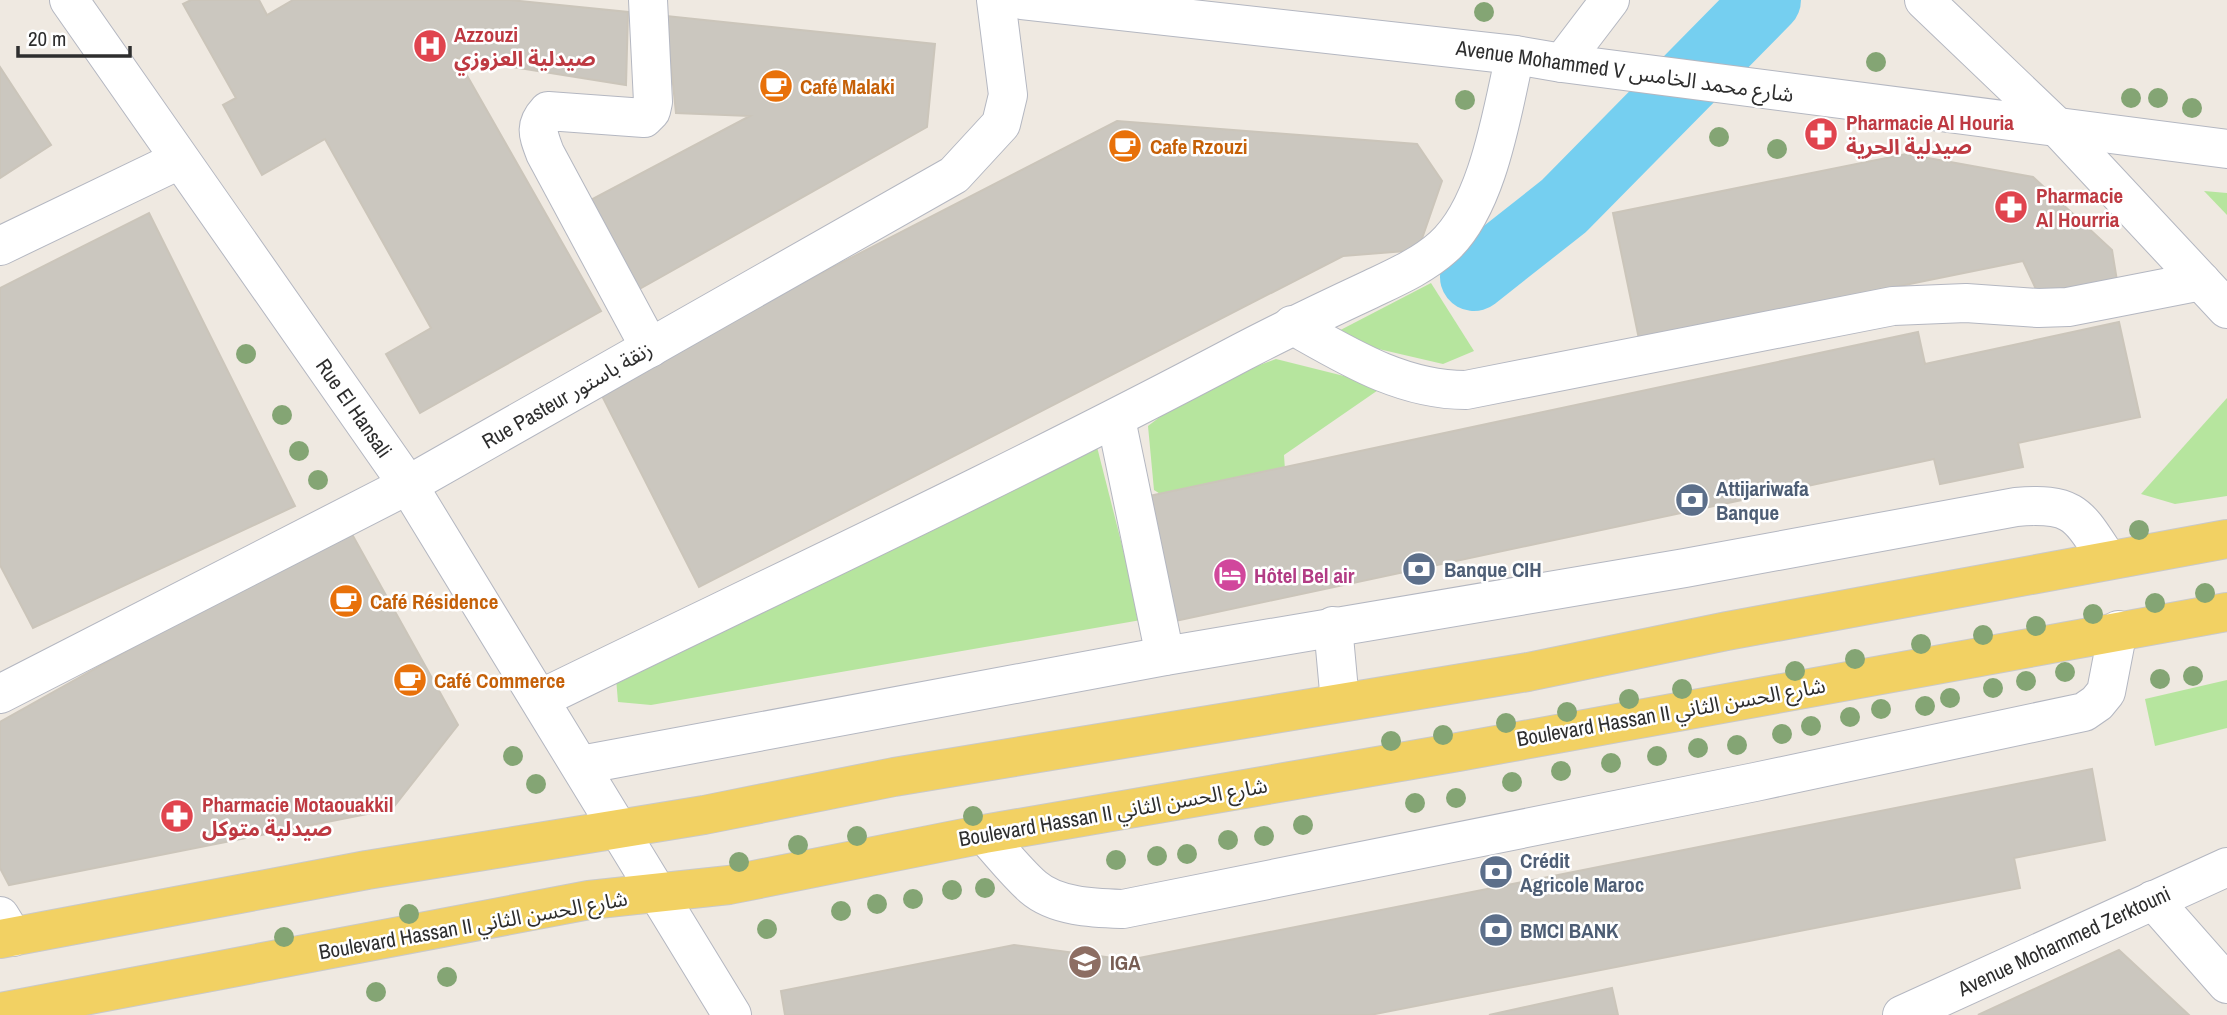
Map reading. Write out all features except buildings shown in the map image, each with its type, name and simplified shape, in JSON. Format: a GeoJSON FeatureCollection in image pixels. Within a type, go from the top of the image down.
{"type":"FeatureCollection","features":[{"type":"Feature","properties":{"kind":"main road"},"geometry":{"type":"LineString","coordinates":[[4,930],[704,815],[894,777],[1528,672],[1727,631],[2227,539]]}},
{"type":"Feature","properties":{"kind":"main road","name":"Boulevard Hassan II شارع الحسن الثاني"},"geometry":{"type":"LineString","coordinates":[[0,1012],[589,900],[729,885],[984,834],[1458,752],[2227,611]]}},
{"type":"Feature","properties":{"kind":"street","name":"Rue El Hansali"},"geometry":{"type":"LineString","coordinates":[[69,0],[408,485],[732,1015]]}},
{"type":"Feature","properties":{"kind":"street"},"geometry":{"type":"LineString","coordinates":[[648,0],[653,102],[651,111],[644,118],[548,111],[540,120],[538,134],[545,153],[650,348]]}},
{"type":"Feature","properties":{"kind":"street","name":"Rue Pasteur زنقة باستور"},"geometry":{"type":"LineString","coordinates":[[0,694],[408,485],[954,175],[1001,124],[1008,95],[996,0]]}},
{"type":"Feature","properties":{"kind":"street","name":"Avenue Mohammed V شارع محمد الخامس"},"geometry":{"type":"LineString","coordinates":[[1022,0],[1515,55],[2059,129],[2227,149]]}},
{"type":"Feature","properties":{"kind":"street"},"geometry":{"type":"LineString","coordinates":[[1576,65],[1610,0]]}},
{"type":"Feature","properties":{"kind":"street"},"geometry":{"type":"LineString","coordinates":[[1924,0],[2059,129],[2227,309]]}},
{"type":"Feature","properties":{"kind":"street"},"geometry":{"type":"LineString","coordinates":[[540,699],[1116,419],[1292,325],[1399,275],[1444,246],[1464,221],[1483,184],[1515,55]]}},
{"type":"Feature","properties":{"kind":"street"},"geometry":{"type":"LineString","coordinates":[[0,246],[179,160]]}},
{"type":"Feature","properties":{"kind":"street"},"geometry":{"type":"LineString","coordinates":[[1292,325],[1352,359],[1409,383],[1428,388],[1466,390],[1893,306],[1966,303],[2038,308],[2068,307],[2201,281]]}},
{"type":"Feature","properties":{"kind":"street"},"geometry":{"type":"LineString","coordinates":[[1116,419],[1165,656]]}},
{"type":"Feature","properties":{"kind":"street"},"geometry":{"type":"LineString","coordinates":[[581,765],[1165,656],[1685,568],[2016,507],[2047,504],[2072,513],[2084,524],[2108,561]]}},
{"type":"Feature","properties":{"kind":"street"},"geometry":{"type":"LineString","coordinates":[[1333,626],[1340,702]]}},
{"type":"Feature","properties":{"kind":"street"},"geometry":{"type":"LineString","coordinates":[[984,834],[1034,888],[1055,899],[1081,906],[1123,909],[1755,782],[2084,712],[2106,692],[2118,630]]}},
{"type":"Feature","properties":{"kind":"street","name":"Avenue Mohammed Zerktouni"},"geometry":{"type":"LineString","coordinates":[[1902,1015],[2227,867]]}},
{"type":"Feature","properties":{"kind":"street"},"geometry":{"type":"LineString","coordinates":[[2152,900],[2227,984]]}},
{"type":"Feature","properties":{"kind":"green space"},"geometry":{"type":"Polygon","coordinates":[[[2204,191],[2227,193],[2227,215],[2204,191]]]}},
{"type":"Feature","properties":{"kind":"green space"},"geometry":{"type":"Polygon","coordinates":[[[1431,283],[1474,351],[1443,364],[1327,337],[1431,283]]]}},
{"type":"Feature","properties":{"kind":"green space"},"geometry":{"type":"Polygon","coordinates":[[[1276,359],[1384,386],[1284,455],[1285,470],[1173,502],[1154,490],[1148,426],[1199,387],[1276,359]]]}},
{"type":"Feature","properties":{"kind":"green space"},"geometry":{"type":"Polygon","coordinates":[[[2227,398],[2227,496],[2175,504],[2141,494],[2227,398]]]}},
{"type":"Feature","properties":{"kind":"green space"},"geometry":{"type":"Polygon","coordinates":[[[1096,443],[1141,620],[651,705],[618,702],[616,678],[1096,443]]]}},
{"type":"Feature","properties":{"kind":"green space"},"geometry":{"type":"Polygon","coordinates":[[[2227,680],[2227,728],[2155,746],[2145,699],[2227,680]]]}},
{"type":"Feature","properties":{"kind":"waterway"},"geometry":{"type":"LineString","coordinates":[[1474,277],[1564,206],[1767,0]]}},
{"type":"Feature","properties":{"kind":"place","name":"Azzouzi صيدلية العزوزي"},"geometry":{"type":"Point","coordinates":[430,46]}},
{"type":"Feature","properties":{"kind":"place","name":"Café Malaki"},"geometry":{"type":"Point","coordinates":[776,86]}},
{"type":"Feature","properties":{"kind":"place","name":"Pharmacie Al Houria صيدلية الحرية"},"geometry":{"type":"Point","coordinates":[1821,134]}},
{"type":"Feature","properties":{"kind":"place","name":"Cafe Rzouzi"},"geometry":{"type":"Point","coordinates":[1125,146]}},
{"type":"Feature","properties":{"kind":"place","name":"Pharmacie Al Hourria"},"geometry":{"type":"Point","coordinates":[2011,207]}},
{"type":"Feature","properties":{"kind":"place","name":"Attijariwafa Banque"},"geometry":{"type":"Point","coordinates":[1692,500]}},
{"type":"Feature","properties":{"kind":"place","name":"Banque CIH"},"geometry":{"type":"Point","coordinates":[1419,569]}},
{"type":"Feature","properties":{"kind":"place","name":"Hôtel Bel air"},"geometry":{"type":"Point","coordinates":[1230,575]}},
{"type":"Feature","properties":{"kind":"place","name":"Café Résidence"},"geometry":{"type":"Point","coordinates":[346,601]}},
{"type":"Feature","properties":{"kind":"place","name":"Café Commerce"},"geometry":{"type":"Point","coordinates":[410,680]}},
{"type":"Feature","properties":{"kind":"place","name":"Pharmacie Motaouakkil صيدلية متوكل"},"geometry":{"type":"Point","coordinates":[177,816]}},
{"type":"Feature","properties":{"kind":"place","name":"Crédit Agricole Maroc"},"geometry":{"type":"Point","coordinates":[1496,872]}},
{"type":"Feature","properties":{"kind":"place","name":"BMCI BANK"},"geometry":{"type":"Point","coordinates":[1496,930]}},
{"type":"Feature","properties":{"kind":"place","name":"IGA"},"geometry":{"type":"Point","coordinates":[1085,962]}}]}
